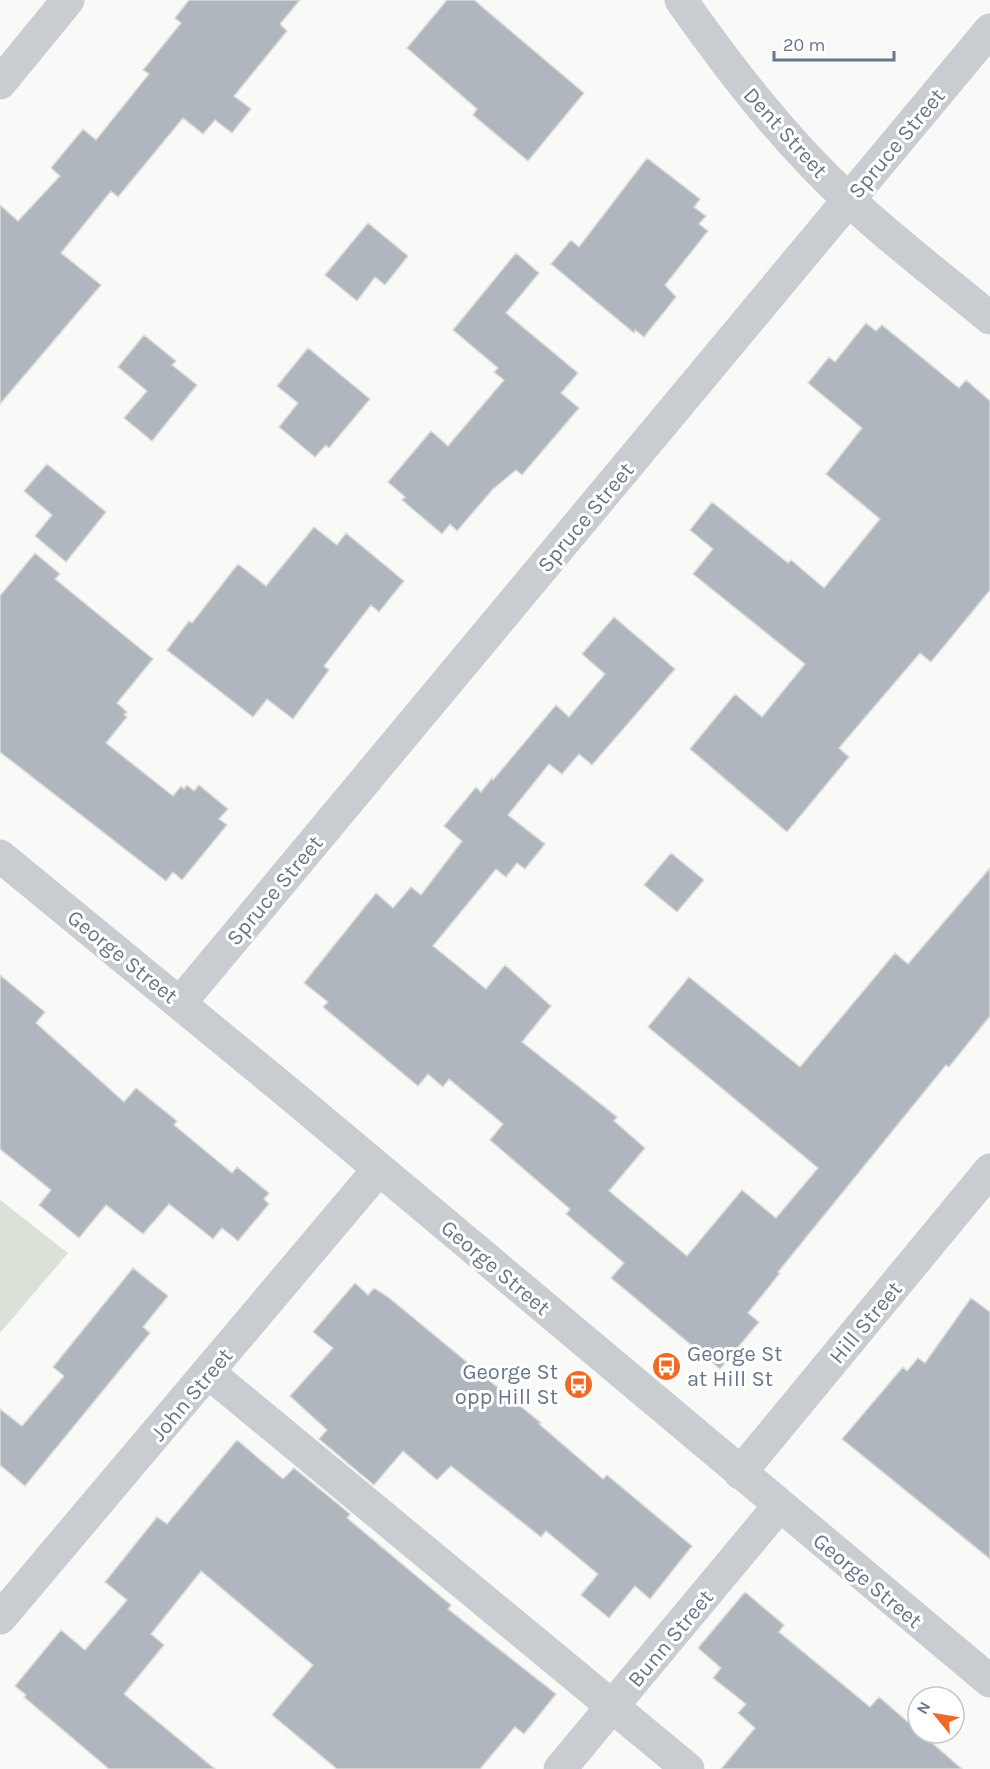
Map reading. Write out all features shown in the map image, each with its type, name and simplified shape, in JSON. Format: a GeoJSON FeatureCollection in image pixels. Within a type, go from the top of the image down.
{"type":"FeatureCollection","features":[{"type":"Feature","properties":{"kind":"street"},"geometry":{"type":"LineString","coordinates":[[0,83],[68,0]]}},
{"type":"Feature","properties":{"kind":"street","name":"Dent Street"},"geometry":{"type":"LineString","coordinates":[[681,0],[730,70],[787,136],[848,200],[990,318]]}},
{"type":"Feature","properties":{"kind":"street","name":"Spruce Street"},"geometry":{"type":"LineString","coordinates":[[180,1004],[990,30]]}},
{"type":"Feature","properties":{"kind":"street","name":"George Street"},"geometry":{"type":"LineString","coordinates":[[0,856],[379,1169],[990,1681]]}},
{"type":"Feature","properties":{"kind":"street","name":"John Street"},"geometry":{"type":"LineString","coordinates":[[0,1618],[379,1169]]}},
{"type":"Feature","properties":{"kind":"street","name":"Hill Street"},"geometry":{"type":"LineString","coordinates":[[740,1473],[990,1170]]}},
{"type":"Feature","properties":{"kind":"street"},"geometry":{"type":"LineString","coordinates":[[209,1373],[688,1769]]}},
{"type":"Feature","properties":{"kind":"street","name":"Bunn Street"},"geometry":{"type":"LineString","coordinates":[[560,1769],[779,1506]]}},
{"type":"Feature","properties":{"kind":"shaded area"},"geometry":{"type":"Polygon","coordinates":[[[0,1200],[68,1253],[0,1333],[0,1200]]]}},
{"type":"Feature","properties":{"kind":"building"},"geometry":{"type":"Polygon","coordinates":[[[189,0],[300,0],[280,24],[287,31],[234,96],[251,109],[232,133],[215,120],[203,134],[183,118],[118,197],[111,191],[61,253],[101,285],[0,404],[0,205],[18,221],[60,176],[51,168],[83,129],[96,140],[149,74],[143,70],[181,23],[175,18],[189,0]]]}},
{"type":"Feature","properties":{"kind":"building"},"geometry":{"type":"Polygon","coordinates":[[[447,0],[474,0],[584,93],[528,161],[473,115],[477,109],[407,48],[447,0]]]}},
{"type":"Feature","properties":{"kind":"building"},"geometry":{"type":"Polygon","coordinates":[[[647,158],[700,199],[694,207],[706,216],[699,224],[708,231],[665,285],[676,297],[644,337],[635,330],[634,333],[551,264],[571,240],[579,247],[647,158]]]}},
{"type":"Feature","properties":{"kind":"building"},"geometry":{"type":"Polygon","coordinates":[[[368,223],[408,256],[385,285],[375,277],[357,301],[325,275],[368,223]]]}},
{"type":"Feature","properties":{"kind":"building"},"geometry":{"type":"Polygon","coordinates":[[[516,253],[539,273],[506,313],[578,373],[561,393],[579,408],[522,475],[516,470],[493,489],[457,531],[450,524],[442,534],[402,500],[405,497],[388,482],[431,431],[448,446],[504,380],[494,372],[498,368],[453,330],[516,253]]]}},
{"type":"Feature","properties":{"kind":"building"},"geometry":{"type":"Polygon","coordinates":[[[866,323],[876,331],[882,325],[959,388],[966,380],[990,401],[990,590],[931,662],[920,653],[839,748],[849,757],[787,832],[690,749],[735,694],[762,717],[805,664],[693,574],[713,549],[690,530],[712,502],[788,563],[791,560],[824,588],[880,519],[826,474],[862,428],[808,383],[829,357],[835,362],[866,323]]]}},
{"type":"Feature","properties":{"kind":"building"},"geometry":{"type":"Polygon","coordinates":[[[144,335],[176,361],[172,365],[197,385],[152,441],[124,418],[147,391],[118,367],[144,335]]]}},
{"type":"Feature","properties":{"kind":"building"},"geometry":{"type":"Polygon","coordinates":[[[308,348],[370,399],[329,448],[326,445],[315,457],[279,427],[298,403],[277,386],[308,348]]]}},
{"type":"Feature","properties":{"kind":"building"},"geometry":{"type":"Polygon","coordinates":[[[47,464],[106,512],[66,562],[35,536],[52,515],[24,491],[47,464]]]}},
{"type":"Feature","properties":{"kind":"building"},"geometry":{"type":"Polygon","coordinates":[[[314,527],[337,545],[346,533],[404,581],[379,612],[371,605],[324,666],[329,670],[293,719],[267,699],[253,717],[167,650],[189,621],[192,623],[238,564],[266,586],[314,527]]]}},
{"type":"Feature","properties":{"kind":"building"},"geometry":{"type":"Polygon","coordinates":[[[35,553],[60,574],[55,579],[153,659],[117,703],[127,712],[124,715],[127,717],[106,743],[173,796],[181,786],[184,789],[187,785],[194,791],[199,785],[228,809],[219,819],[227,825],[182,880],[173,872],[166,881],[0,752],[0,596],[35,553]]]}},
{"type":"Feature","properties":{"kind":"building"},"geometry":{"type":"Polygon","coordinates":[[[614,617],[675,669],[592,765],[579,754],[562,774],[549,764],[508,815],[545,844],[525,869],[517,863],[506,877],[496,869],[433,946],[486,989],[505,965],[551,1006],[522,1042],[617,1117],[614,1121],[645,1148],[609,1191],[687,1256],[742,1190],[776,1218],[818,1168],[648,1027],[689,977],[800,1067],[895,953],[908,964],[990,868],[990,1016],[949,1067],[946,1065],[778,1272],[780,1273],[748,1313],[759,1322],[720,1369],[611,1278],[624,1263],[566,1214],[570,1209],[490,1140],[503,1124],[449,1079],[443,1087],[428,1074],[418,1086],[323,1007],[328,1002],[304,983],[376,893],[393,908],[411,887],[421,895],[462,841],[444,826],[476,787],[481,792],[492,778],[493,780],[556,705],[569,717],[605,674],[582,654],[614,617]]]}},
{"type":"Feature","properties":{"kind":"building"},"geometry":{"type":"Polygon","coordinates":[[[671,853],[704,880],[677,912],[644,885],[671,853]]]}},
{"type":"Feature","properties":{"kind":"building"},"geometry":{"type":"Polygon","coordinates":[[[0,975],[45,1012],[36,1023],[124,1102],[136,1088],[177,1121],[174,1125],[232,1173],[237,1167],[269,1193],[264,1199],[269,1204],[238,1241],[222,1228],[213,1239],[169,1204],[143,1234],[106,1205],[79,1238],[39,1205],[51,1190],[0,1149],[0,975]]]}},
{"type":"Feature","properties":{"kind":"building"},"geometry":{"type":"Polygon","coordinates":[[[133,1268],[168,1296],[143,1327],[150,1333],[25,1486],[0,1465],[0,1409],[22,1426],[64,1376],[53,1367],[133,1268]]]}},
{"type":"Feature","properties":{"kind":"building"},"geometry":{"type":"Polygon","coordinates":[[[355,1283],[368,1295],[374,1288],[388,1297],[541,1423],[539,1424],[603,1479],[607,1475],[692,1546],[650,1599],[635,1586],[609,1618],[581,1595],[598,1574],[546,1531],[541,1537],[451,1466],[437,1480],[403,1451],[374,1485],[319,1439],[327,1430],[290,1396],[333,1348],[313,1332],[355,1283]]]}},
{"type":"Feature","properties":{"kind":"building"},"geometry":{"type":"Polygon","coordinates":[[[971,1298],[990,1312],[990,1559],[842,1439],[903,1367],[907,1371],[918,1358],[925,1363],[971,1298]]]}},
{"type":"Feature","properties":{"kind":"building"},"geometry":{"type":"Polygon","coordinates":[[[237,1440],[283,1479],[294,1468],[350,1514],[347,1518],[451,1605],[448,1609],[556,1694],[524,1734],[515,1727],[480,1769],[337,1769],[272,1715],[313,1665],[201,1571],[151,1634],[164,1645],[124,1694],[215,1769],[109,1769],[24,1697],[26,1695],[15,1686],[61,1630],[85,1650],[127,1600],[105,1582],[157,1517],[167,1524],[237,1440]]]}},
{"type":"Feature","properties":{"kind":"building"},"geometry":{"type":"Polygon","coordinates":[[[745,1592],[784,1625],[779,1632],[870,1707],[879,1697],[906,1720],[906,1745],[934,1745],[962,1769],[721,1769],[755,1728],[738,1713],[746,1704],[713,1678],[721,1668],[698,1648],[745,1592]]]}},
{"type":"Feature","properties":{"kind":"place","name":"George St at Hill St"},"geometry":{"type":"Point","coordinates":[666,1366]}},
{"type":"Feature","properties":{"kind":"place","name":"George St opp Hill St"},"geometry":{"type":"Point","coordinates":[579,1384]}}]}
